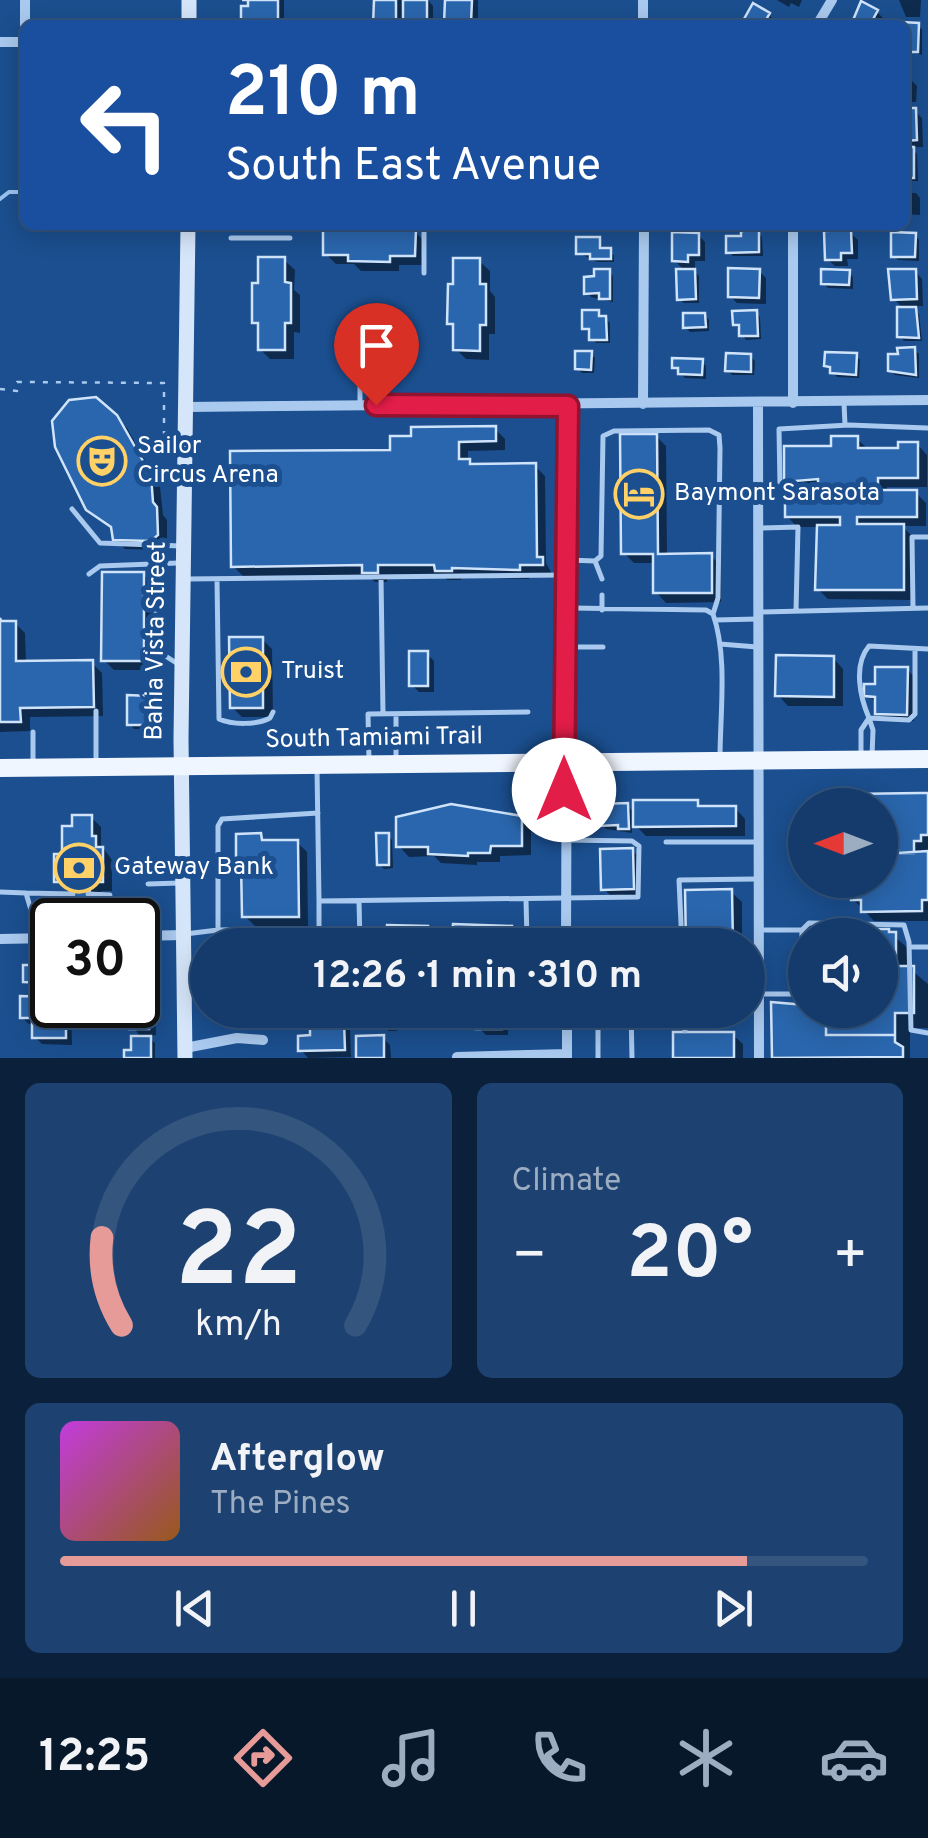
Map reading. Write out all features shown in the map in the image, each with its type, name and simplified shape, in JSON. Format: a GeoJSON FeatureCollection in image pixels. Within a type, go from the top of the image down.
{"type":"FeatureCollection","features":[{"type":"Feature","properties":{"kind":"main road","name":"South Tamiami Trail"},"geometry":{"type":"LineString","coordinates":[[0,768],[928,759]]}},
{"type":"Feature","properties":{"kind":"street","name":"Bahia Vista Street"},"geometry":{"type":"LineString","coordinates":[[185,1053],[180,766],[188,230]]}},
{"type":"Feature","properties":{"kind":"street"},"geometry":{"type":"LineString","coordinates":[[643,404],[644,230]]}},
{"type":"Feature","properties":{"kind":"street"},"geometry":{"type":"LineString","coordinates":[[793,230],[793,402]]}},
{"type":"Feature","properties":{"kind":"street"},"geometry":{"type":"LineString","coordinates":[[187,407],[928,400]]}},
{"type":"Feature","properties":{"kind":"street"},"geometry":{"type":"LineString","coordinates":[[758,403],[758,928]]}},
{"type":"Feature","properties":{"kind":"street"},"geometry":{"type":"LineString","coordinates":[[566,928],[568,406]]}},
{"type":"Feature","properties":{"kind":"street"},"geometry":{"type":"LineString","coordinates":[[160,935],[183,934]]}},
{"type":"Feature","properties":{"kind":"street"},"geometry":{"type":"LineString","coordinates":[[0,939],[30,938]]}},
{"type":"Feature","properties":{"kind":"street"},"geometry":{"type":"LineString","coordinates":[[457,1057],[567,1056],[567,1028]]}},
{"type":"Feature","properties":{"kind":"street"},"geometry":{"type":"LineString","coordinates":[[755,1028],[759,1058]]}},
{"type":"Feature","properties":{"kind":"street"},"geometry":{"type":"LineString","coordinates":[[185,1053],[237,1038],[264,1040]]}},
{"type":"Feature","properties":{"kind":"lane"},"geometry":{"type":"LineString","coordinates":[[424,230],[424,273]]}},
{"type":"Feature","properties":{"kind":"lane"},"geometry":{"type":"LineString","coordinates":[[231,238],[290,238]]}},
{"type":"Feature","properties":{"kind":"lane"},"geometry":{"type":"LineString","coordinates":[[367,333],[368,370],[376,405]]}},
{"type":"Feature","properties":{"kind":"lane"},"geometry":{"type":"LineString","coordinates":[[360,406],[368,370]]}},
{"type":"Feature","properties":{"kind":"lane"},"geometry":{"type":"LineString","coordinates":[[844,402],[845,426]]}},
{"type":"Feature","properties":{"kind":"lane"},"geometry":{"type":"LineString","coordinates":[[758,486],[780,486],[779,429],[927,428]]}},
{"type":"Feature","properties":{"kind":"lane"},"geometry":{"type":"LineString","coordinates":[[567,560],[595,561],[602,556],[603,436],[614,431],[710,430],[719,435],[718,598],[714,617],[719,644],[720,761]]}},
{"type":"Feature","properties":{"kind":"lane"},"geometry":{"type":"LineString","coordinates":[[72,509],[100,543],[184,554]]}},
{"type":"Feature","properties":{"kind":"lane"},"geometry":{"type":"LineString","coordinates":[[758,528],[798,526],[796,611]]}},
{"type":"Feature","properties":{"kind":"lane"},"geometry":{"type":"LineString","coordinates":[[914,608],[912,537],[928,537]]}},
{"type":"Feature","properties":{"kind":"lane"},"geometry":{"type":"LineString","coordinates":[[88,574],[100,566],[156,565],[184,554]]}},
{"type":"Feature","properties":{"kind":"lane"},"geometry":{"type":"LineString","coordinates":[[595,561],[602,579]]}},
{"type":"Feature","properties":{"kind":"lane"},"geometry":{"type":"LineString","coordinates":[[156,565],[156,650],[182,666]]}},
{"type":"Feature","properties":{"kind":"lane"},"geometry":{"type":"LineString","coordinates":[[183,580],[567,576]]}},
{"type":"Feature","properties":{"kind":"lane"},"geometry":{"type":"LineString","coordinates":[[382,578],[384,714]]}},
{"type":"Feature","properties":{"kind":"lane"},"geometry":{"type":"LineString","coordinates":[[217,579],[219,719],[260,722],[273,712]]}},
{"type":"Feature","properties":{"kind":"lane"},"geometry":{"type":"LineString","coordinates":[[602,596],[602,610]]}},
{"type":"Feature","properties":{"kind":"lane"},"geometry":{"type":"LineString","coordinates":[[566,608],[706,610],[714,617],[928,608]]}},
{"type":"Feature","properties":{"kind":"lane"},"geometry":{"type":"LineString","coordinates":[[719,644],[757,647]]}},
{"type":"Feature","properties":{"kind":"lane"},"geometry":{"type":"LineString","coordinates":[[866,760],[873,730],[860,698],[862,655],[869,646],[928,649]]}},
{"type":"Feature","properties":{"kind":"lane"},"geometry":{"type":"LineString","coordinates":[[566,647],[602,647]]}},
{"type":"Feature","properties":{"kind":"lane"},"geometry":{"type":"LineString","coordinates":[[869,718],[910,720],[915,714],[915,649]]}},
{"type":"Feature","properties":{"kind":"lane"},"geometry":{"type":"LineString","coordinates":[[96,711],[96,767]]}},
{"type":"Feature","properties":{"kind":"lane"},"geometry":{"type":"LineString","coordinates":[[368,764],[368,714],[528,712]]}},
{"type":"Feature","properties":{"kind":"lane"},"geometry":{"type":"LineString","coordinates":[[396,714],[396,764]]}},
{"type":"Feature","properties":{"kind":"lane"},"geometry":{"type":"LineString","coordinates":[[866,760],[861,730],[869,718]]}},
{"type":"Feature","properties":{"kind":"lane"},"geometry":{"type":"LineString","coordinates":[[33,732],[33,768]]}},
{"type":"Feature","properties":{"kind":"lane"},"geometry":{"type":"LineString","coordinates":[[316,765],[319,928]]}},
{"type":"Feature","properties":{"kind":"lane"},"geometry":{"type":"LineString","coordinates":[[218,928],[218,826],[222,819],[318,814]]}},
{"type":"Feature","properties":{"kind":"lane"},"geometry":{"type":"LineString","coordinates":[[319,901],[633,899],[640,892],[638,846],[632,841],[565,840]]}},
{"type":"Feature","properties":{"kind":"lane"},"geometry":{"type":"LineString","coordinates":[[666,842],[757,842]]}},
{"type":"Feature","properties":{"kind":"lane"},"geometry":{"type":"LineString","coordinates":[[681,928],[680,880],[758,879]]}},
{"type":"Feature","properties":{"kind":"lane"},"geometry":{"type":"LineString","coordinates":[[148,884],[182,882]]}},
{"type":"Feature","properties":{"kind":"lane"},"geometry":{"type":"LineString","coordinates":[[0,892],[74,894]]}},
{"type":"Feature","properties":{"kind":"lane"},"geometry":{"type":"LineString","coordinates":[[26,892],[30,906]]}},
{"type":"Feature","properties":{"kind":"lane"},"geometry":{"type":"LineString","coordinates":[[88,894],[110,895]]}},
{"type":"Feature","properties":{"kind":"lane"},"geometry":{"type":"LineString","coordinates":[[359,901],[360,943],[527,940],[526,900]]}},
{"type":"Feature","properties":{"kind":"lane"},"geometry":{"type":"LineString","coordinates":[[898,924],[907,931],[909,947],[911,1030],[928,1033]]}},
{"type":"Feature","properties":{"kind":"lane"},"geometry":{"type":"LineString","coordinates":[[183,934],[190,933]]}},
{"type":"Feature","properties":{"kind":"lane"},"geometry":{"type":"LineString","coordinates":[[909,947],[928,947]]}},
{"type":"Feature","properties":{"kind":"lane"},"geometry":{"type":"LineString","coordinates":[[598,1028],[598,1058]]}},
{"type":"Feature","properties":{"kind":"lane"},"geometry":{"type":"LineString","coordinates":[[631,1028],[632,1058]]}},
{"type":"Feature","properties":{"kind":"path"},"geometry":{"type":"LineString","coordinates":[[0,390],[17,391],[18,382],[164,383],[164,433],[186,433]]}},
{"type":"Feature","properties":{"kind":"building"},"geometry":{"type":"Polygon","coordinates":[[[248,0],[278,0],[278,20],[241,20],[241,6],[248,6],[248,0]]]}},
{"type":"Feature","properties":{"kind":"building"},"geometry":{"type":"Polygon","coordinates":[[[374,0],[396,0],[396,20],[373,20],[374,0]]]}},
{"type":"Feature","properties":{"kind":"building"},"geometry":{"type":"Polygon","coordinates":[[[403,0],[427,0],[427,20],[403,20],[403,0]]]}},
{"type":"Feature","properties":{"kind":"building"},"geometry":{"type":"Polygon","coordinates":[[[445,0],[472,0],[471,20],[444,20],[445,0]]]}},
{"type":"Feature","properties":{"kind":"building"},"geometry":{"type":"Polygon","coordinates":[[[861,1],[878,10],[873,20],[853,20],[861,1]]]}},
{"type":"Feature","properties":{"kind":"building"},"geometry":{"type":"Polygon","coordinates":[[[753,3],[770,13],[766,20],[744,19],[753,3]]]}},
{"type":"Feature","properties":{"kind":"building"},"geometry":{"type":"Polygon","coordinates":[[[910,22],[919,23],[918,52],[910,52],[910,22]]]}},
{"type":"Feature","properties":{"kind":"building"},"geometry":{"type":"Polygon","coordinates":[[[910,108],[916,108],[917,140],[910,141],[910,108]]]}},
{"type":"Feature","properties":{"kind":"building"},"geometry":{"type":"Polygon","coordinates":[[[910,147],[914,147],[914,178],[910,178],[910,147]]]}},
{"type":"Feature","properties":{"kind":"building"},"geometry":{"type":"Polygon","coordinates":[[[323,230],[416,230],[415,256],[390,256],[390,262],[348,261],[348,255],[323,255],[323,230]]]}},
{"type":"Feature","properties":{"kind":"building"},"geometry":{"type":"Polygon","coordinates":[[[759,230],[759,252],[726,253],[726,236],[759,230]]]}},
{"type":"Feature","properties":{"kind":"building"},"geometry":{"type":"Polygon","coordinates":[[[851,230],[852,253],[841,253],[841,260],[825,260],[824,231],[851,230]]]}},
{"type":"Feature","properties":{"kind":"building"},"geometry":{"type":"Polygon","coordinates":[[[672,232],[699,233],[699,255],[688,255],[688,262],[672,261],[672,232]]]}},
{"type":"Feature","properties":{"kind":"building"},"geometry":{"type":"Polygon","coordinates":[[[891,232],[916,233],[915,257],[891,257],[891,232]]]}},
{"type":"Feature","properties":{"kind":"building"},"geometry":{"type":"Polygon","coordinates":[[[576,237],[600,237],[600,248],[611,248],[611,259],[576,254],[576,237]]]}},
{"type":"Feature","properties":{"kind":"building"},"geometry":{"type":"Polygon","coordinates":[[[258,257],[285,257],[285,282],[291,283],[291,323],[285,323],[285,350],[258,350],[258,323],[252,323],[252,283],[258,283],[258,257]]]}},
{"type":"Feature","properties":{"kind":"building"},"geometry":{"type":"Polygon","coordinates":[[[453,258],[480,258],[480,284],[486,284],[486,325],[480,325],[480,351],[453,350],[453,324],[447,324],[453,258]]]}},
{"type":"Feature","properties":{"kind":"building"},"geometry":{"type":"Polygon","coordinates":[[[728,268],[760,269],[759,298],[728,297],[728,268]]]}},
{"type":"Feature","properties":{"kind":"building"},"geometry":{"type":"Polygon","coordinates":[[[594,269],[610,269],[610,299],[599,299],[599,293],[584,294],[584,277],[594,276],[594,269]]]}},
{"type":"Feature","properties":{"kind":"building"},"geometry":{"type":"Polygon","coordinates":[[[676,269],[695,269],[696,299],[677,300],[676,269]]]}},
{"type":"Feature","properties":{"kind":"building"},"geometry":{"type":"Polygon","coordinates":[[[821,269],[850,270],[849,285],[821,284],[821,269]]]}},
{"type":"Feature","properties":{"kind":"building"},"geometry":{"type":"Polygon","coordinates":[[[888,269],[916,269],[917,299],[891,300],[888,269]]]}},
{"type":"Feature","properties":{"kind":"building"},"geometry":{"type":"Polygon","coordinates":[[[897,307],[916,307],[919,338],[897,337],[897,307]]]}},
{"type":"Feature","properties":{"kind":"building"},"geometry":{"type":"Polygon","coordinates":[[[582,310],[599,310],[599,316],[606,316],[607,340],[589,340],[589,329],[582,329],[582,310]]]}},
{"type":"Feature","properties":{"kind":"building"},"geometry":{"type":"Polygon","coordinates":[[[757,310],[758,336],[739,336],[732,311],[757,310]]]}},
{"type":"Feature","properties":{"kind":"building"},"geometry":{"type":"Polygon","coordinates":[[[683,313],[705,313],[706,327],[683,328],[683,313]]]}},
{"type":"Feature","properties":{"kind":"building"},"geometry":{"type":"Polygon","coordinates":[[[915,347],[916,375],[888,371],[888,354],[898,354],[897,348],[915,347]]]}},
{"type":"Feature","properties":{"kind":"building"},"geometry":{"type":"Polygon","coordinates":[[[575,351],[592,351],[591,370],[575,369],[575,351]]]}},
{"type":"Feature","properties":{"kind":"building"},"geometry":{"type":"Polygon","coordinates":[[[825,352],[857,353],[856,375],[830,373],[830,367],[824,366],[825,352]]]}},
{"type":"Feature","properties":{"kind":"building"},"geometry":{"type":"Polygon","coordinates":[[[726,353],[751,354],[751,372],[725,371],[726,353]]]}},
{"type":"Feature","properties":{"kind":"building"},"geometry":{"type":"Polygon","coordinates":[[[672,358],[703,359],[702,375],[678,374],[678,368],[672,368],[672,358]]]}},
{"type":"Feature","properties":{"kind":"building","name":"Sailor Circus Arena"},"geometry":{"type":"Polygon","coordinates":[[[96,397],[117,415],[151,475],[158,535],[151,541],[113,540],[111,527],[86,510],[55,447],[52,421],[69,400],[96,397]]]}},
{"type":"Feature","properties":{"kind":"building"},"geometry":{"type":"Polygon","coordinates":[[[496,426],[496,441],[459,442],[459,459],[470,459],[470,464],[536,463],[537,557],[543,557],[543,565],[520,565],[520,570],[435,571],[434,565],[378,565],[378,573],[362,573],[362,565],[231,567],[230,451],[390,450],[390,436],[411,436],[411,427],[496,426]]]}},
{"type":"Feature","properties":{"kind":"building","name":"Baymont Sarasota"},"geometry":{"type":"Polygon","coordinates":[[[620,434],[657,434],[658,554],[712,553],[712,593],[653,593],[653,554],[621,554],[620,434]]]}},
{"type":"Feature","properties":{"kind":"building"},"geometry":{"type":"Polygon","coordinates":[[[831,436],[858,436],[858,448],[898,448],[898,442],[918,442],[918,478],[878,478],[878,490],[917,490],[917,517],[857,517],[857,524],[904,524],[904,590],[815,590],[817,525],[840,525],[840,517],[785,517],[785,491],[818,491],[818,479],[784,482],[784,446],[831,446],[831,436]]]}},
{"type":"Feature","properties":{"kind":"building"},"geometry":{"type":"Polygon","coordinates":[[[102,572],[144,572],[144,661],[101,661],[102,572]]]}},
{"type":"Feature","properties":{"kind":"building"},"geometry":{"type":"Polygon","coordinates":[[[0,618],[16,621],[16,661],[93,660],[94,707],[20,708],[21,722],[0,722],[0,618]]]}},
{"type":"Feature","properties":{"kind":"building","name":"Truist"},"geometry":{"type":"Polygon","coordinates":[[[229,637],[263,637],[263,708],[230,708],[229,637]]]}},
{"type":"Feature","properties":{"kind":"building"},"geometry":{"type":"Polygon","coordinates":[[[409,651],[428,651],[428,686],[409,686],[409,651]]]}},
{"type":"Feature","properties":{"kind":"building"},"geometry":{"type":"Polygon","coordinates":[[[776,655],[834,656],[834,697],[775,696],[776,655]]]}},
{"type":"Feature","properties":{"kind":"building"},"geometry":{"type":"Polygon","coordinates":[[[875,667],[908,667],[907,715],[875,714],[875,697],[864,696],[864,684],[875,684],[875,667]]]}},
{"type":"Feature","properties":{"kind":"building"},"geometry":{"type":"Polygon","coordinates":[[[127,695],[149,696],[149,725],[127,725],[127,695]]]}},
{"type":"Feature","properties":{"kind":"building"},"geometry":{"type":"Polygon","coordinates":[[[898,793],[928,793],[928,835],[914,841],[914,853],[898,853],[898,793]]]}},
{"type":"Feature","properties":{"kind":"building"},"geometry":{"type":"Polygon","coordinates":[[[633,800],[698,800],[698,806],[736,806],[736,826],[633,827],[633,800]]]}},
{"type":"Feature","properties":{"kind":"building"},"geometry":{"type":"Polygon","coordinates":[[[628,803],[629,829],[599,826],[599,804],[628,803]]]}},
{"type":"Feature","properties":{"kind":"building"},"geometry":{"type":"Polygon","coordinates":[[[451,804],[522,816],[522,846],[491,846],[490,853],[468,856],[428,854],[428,847],[396,847],[396,817],[451,804]]]}},
{"type":"Feature","properties":{"kind":"building","name":"Gateway Bank"},"geometry":{"type":"Polygon","coordinates":[[[72,815],[92,815],[92,836],[96,836],[96,847],[103,847],[103,882],[91,882],[89,898],[73,898],[73,882],[54,882],[54,854],[62,854],[62,826],[72,826],[72,815]]]}},
{"type":"Feature","properties":{"kind":"building"},"geometry":{"type":"Polygon","coordinates":[[[261,833],[262,840],[298,840],[299,917],[242,917],[241,861],[236,861],[236,834],[261,833]]]}},
{"type":"Feature","properties":{"kind":"building"},"geometry":{"type":"Polygon","coordinates":[[[376,833],[389,833],[389,865],[377,865],[376,833]]]}},
{"type":"Feature","properties":{"kind":"building"},"geometry":{"type":"Polygon","coordinates":[[[633,848],[634,889],[601,890],[600,849],[633,848]]]}},
{"type":"Feature","properties":{"kind":"building"},"geometry":{"type":"Polygon","coordinates":[[[928,851],[928,900],[922,900],[922,911],[861,912],[861,900],[851,900],[898,898],[898,853],[928,851]]]}},
{"type":"Feature","properties":{"kind":"building"},"geometry":{"type":"Polygon","coordinates":[[[732,889],[733,928],[686,928],[685,890],[732,889]]]}},
{"type":"Feature","properties":{"kind":"building"},"geometry":{"type":"Polygon","coordinates":[[[453,924],[512,926],[512,928],[453,928],[453,924]]]}},
{"type":"Feature","properties":{"kind":"building"},"geometry":{"type":"Polygon","coordinates":[[[387,925],[428,926],[428,928],[387,928],[387,925]]]}},
{"type":"Feature","properties":{"kind":"building"},"geometry":{"type":"Polygon","coordinates":[[[23,965],[30,965],[30,982],[23,982],[23,965]]]}},
{"type":"Feature","properties":{"kind":"building"},"geometry":{"type":"Polygon","coordinates":[[[898,966],[914,966],[914,1013],[898,1013],[898,966]]]}},
{"type":"Feature","properties":{"kind":"building"},"geometry":{"type":"Polygon","coordinates":[[[20,996],[30,996],[30,1018],[20,1018],[20,996]]]}},
{"type":"Feature","properties":{"kind":"building"},"geometry":{"type":"Polygon","coordinates":[[[771,1002],[788,1004],[788,1028],[826,1028],[826,1035],[895,1035],[895,1042],[903,1047],[903,1057],[772,1058],[771,1002]]]}},
{"type":"Feature","properties":{"kind":"building"},"geometry":{"type":"Polygon","coordinates":[[[32,1028],[66,1028],[66,1038],[32,1038],[32,1028]]]}},
{"type":"Feature","properties":{"kind":"building"},"geometry":{"type":"Polygon","coordinates":[[[310,1028],[344,1028],[345,1050],[298,1051],[298,1036],[310,1035],[310,1028]]]}},
{"type":"Feature","properties":{"kind":"building"},"geometry":{"type":"Polygon","coordinates":[[[826,1028],[895,1028],[895,1035],[826,1035],[826,1028]]]}},
{"type":"Feature","properties":{"kind":"building"},"geometry":{"type":"Polygon","coordinates":[[[673,1032],[734,1032],[734,1058],[673,1058],[673,1032]]]}},
{"type":"Feature","properties":{"kind":"building"},"geometry":{"type":"Polygon","coordinates":[[[384,1035],[384,1058],[356,1058],[356,1036],[384,1035]]]}},
{"type":"Feature","properties":{"kind":"building"},"geometry":{"type":"Polygon","coordinates":[[[131,1036],[151,1036],[151,1058],[124,1058],[124,1050],[131,1050],[131,1036]]]}},
{"type":"Feature","properties":{"kind":"waterway"},"geometry":{"type":"LineString","coordinates":[[0,199],[9,192],[20,192]]}},
{"type":"Feature","properties":{"kind":"place","name":"Sailor Circus Arena"},"geometry":{"type":"Point","coordinates":[102,461]}},
{"type":"Feature","properties":{"kind":"place","name":"Baymont Sarasota"},"geometry":{"type":"Point","coordinates":[639,494]}},
{"type":"Feature","properties":{"kind":"place","name":"Truist"},"geometry":{"type":"Point","coordinates":[246,672]}},
{"type":"Feature","properties":{"kind":"place","name":"Gateway Bank"},"geometry":{"type":"Point","coordinates":[79,868]}},
{"type":"Feature","properties":{"kind":"route"},"geometry":{"type":"LineString","coordinates":[[376,405],[568,406],[564,790]]}}]}
